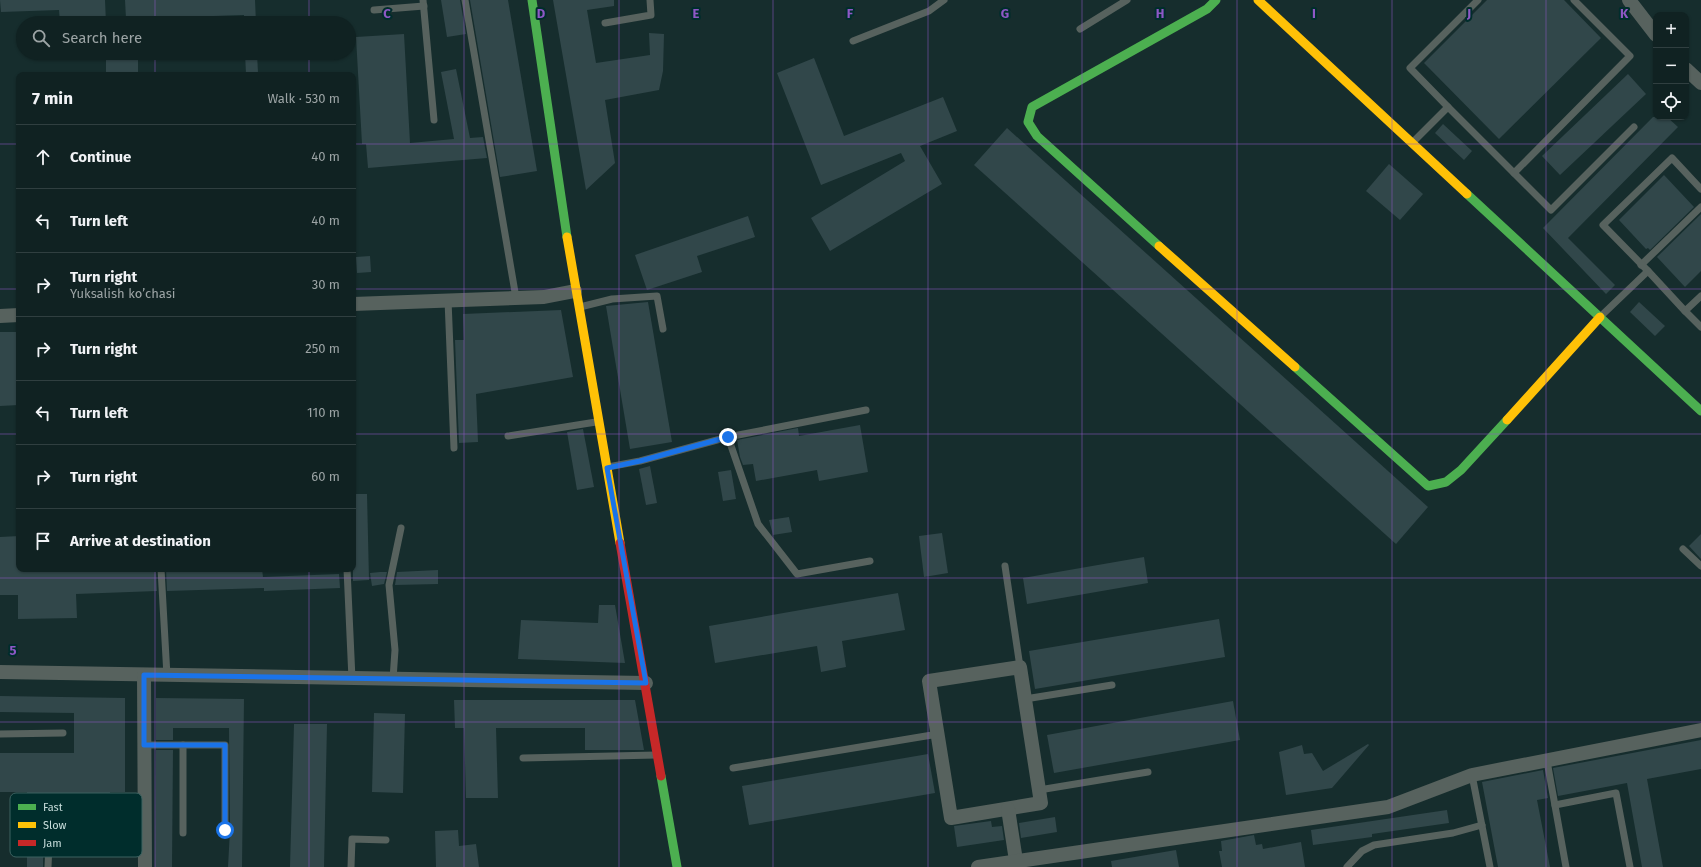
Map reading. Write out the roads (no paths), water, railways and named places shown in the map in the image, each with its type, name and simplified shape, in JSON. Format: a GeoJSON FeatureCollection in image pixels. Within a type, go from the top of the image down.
{"type":"FeatureCollection","features":[{"type":"Feature","properties":{"kind":"street"},"geometry":{"type":"LineString","coordinates":[[532,0],[575,291],[646,683],[677,867]]}},
{"type":"Feature","properties":{"kind":"street"},"geometry":{"type":"LineString","coordinates":[[1216,0],[1207,9],[1032,107],[1028,122],[1037,136],[1428,486],[1446,482],[1461,470],[1600,317]]}},
{"type":"Feature","properties":{"kind":"street"},"geometry":{"type":"LineString","coordinates":[[1258,0],[1701,411]]}},
{"type":"Feature","properties":{"kind":"street"},"geometry":{"type":"LineString","coordinates":[[1629,0],[1653,31]]}},
{"type":"Feature","properties":{"kind":"street"},"geometry":{"type":"LineString","coordinates":[[1689,72],[1701,83]]}},
{"type":"Feature","properties":{"kind":"street"},"geometry":{"type":"LineString","coordinates":[[356,304],[544,297],[575,291]]}},
{"type":"Feature","properties":{"kind":"street"},"geometry":{"type":"LineString","coordinates":[[0,316],[16,315]]}},
{"type":"Feature","properties":{"kind":"street"},"geometry":{"type":"LineString","coordinates":[[1020,667],[1025,699],[1041,803],[951,818],[929,681],[1020,667]]}},
{"type":"Feature","properties":{"kind":"street"},"geometry":{"type":"LineString","coordinates":[[0,672],[646,683]]}},
{"type":"Feature","properties":{"kind":"street"},"geometry":{"type":"LineString","coordinates":[[144,675],[145,867]]}},
{"type":"Feature","properties":{"kind":"street"},"geometry":{"type":"LineString","coordinates":[[978,867],[1017,864],[1388,807],[1472,775],[1701,730]]}},
{"type":"Feature","properties":{"kind":"street"},"geometry":{"type":"LineString","coordinates":[[1008,809],[1017,864]]}},
{"type":"Feature","properties":{"kind":"lane"},"geometry":{"type":"LineString","coordinates":[[465,0],[516,298]]}},
{"type":"Feature","properties":{"kind":"lane"},"geometry":{"type":"LineString","coordinates":[[605,23],[651,15],[650,0]]}},
{"type":"Feature","properties":{"kind":"lane"},"geometry":{"type":"LineString","coordinates":[[853,41],[929,10],[944,0]]}},
{"type":"Feature","properties":{"kind":"lane"},"geometry":{"type":"LineString","coordinates":[[1080,29],[1127,0]]}},
{"type":"Feature","properties":{"kind":"lane"},"geometry":{"type":"LineString","coordinates":[[1478,0],[1410,68],[1551,210],[1634,127]]}},
{"type":"Feature","properties":{"kind":"lane"},"geometry":{"type":"LineString","coordinates":[[1514,173],[1630,56],[1574,0]]}},
{"type":"Feature","properties":{"kind":"lane"},"geometry":{"type":"LineString","coordinates":[[374,10],[424,3],[434,120]]}},
{"type":"Feature","properties":{"kind":"lane"},"geometry":{"type":"LineString","coordinates":[[1412,142],[1448,107]]}},
{"type":"Feature","properties":{"kind":"lane"},"geometry":{"type":"LineString","coordinates":[[1701,189],[1672,158],[1603,225],[1701,327]]}},
{"type":"Feature","properties":{"kind":"lane"},"geometry":{"type":"LineString","coordinates":[[1642,265],[1701,208]]}},
{"type":"Feature","properties":{"kind":"lane"},"geometry":{"type":"LineString","coordinates":[[1600,317],[1648,271]]}},
{"type":"Feature","properties":{"kind":"lane"},"geometry":{"type":"LineString","coordinates":[[578,308],[612,299],[657,296],[663,328]]}},
{"type":"Feature","properties":{"kind":"lane"},"geometry":{"type":"LineString","coordinates":[[1685,311],[1701,296]]}},
{"type":"Feature","properties":{"kind":"lane"},"geometry":{"type":"LineString","coordinates":[[448,300],[454,448]]}},
{"type":"Feature","properties":{"kind":"lane"},"geometry":{"type":"LineString","coordinates":[[607,468],[640,461],[728,437],[866,410]]}},
{"type":"Feature","properties":{"kind":"lane"},"geometry":{"type":"LineString","coordinates":[[508,436],[598,422]]}},
{"type":"Feature","properties":{"kind":"lane"},"geometry":{"type":"LineString","coordinates":[[728,437],[758,524],[796,574],[870,561]]}},
{"type":"Feature","properties":{"kind":"lane"},"geometry":{"type":"LineString","coordinates":[[393,679],[395,650],[389,585],[401,528]]}},
{"type":"Feature","properties":{"kind":"lane"},"geometry":{"type":"LineString","coordinates":[[1683,549],[1701,566]]}},
{"type":"Feature","properties":{"kind":"lane"},"geometry":{"type":"LineString","coordinates":[[1005,566],[1020,667]]}},
{"type":"Feature","properties":{"kind":"lane"},"geometry":{"type":"LineString","coordinates":[[161,572],[167,676]]}},
{"type":"Feature","properties":{"kind":"lane"},"geometry":{"type":"LineString","coordinates":[[347,572],[352,679]]}},
{"type":"Feature","properties":{"kind":"lane"},"geometry":{"type":"LineString","coordinates":[[1025,699],[1112,685]]}},
{"type":"Feature","properties":{"kind":"lane"},"geometry":{"type":"LineString","coordinates":[[0,734],[63,733]]}},
{"type":"Feature","properties":{"kind":"lane"},"geometry":{"type":"LineString","coordinates":[[733,768],[938,734]]}},
{"type":"Feature","properties":{"kind":"lane"},"geometry":{"type":"LineString","coordinates":[[144,745],[225,745],[225,830]]}},
{"type":"Feature","properties":{"kind":"lane"},"geometry":{"type":"LineString","coordinates":[[183,745],[183,833]]}},
{"type":"Feature","properties":{"kind":"lane"},"geometry":{"type":"LineString","coordinates":[[523,758],[658,755]]}},
{"type":"Feature","properties":{"kind":"lane"},"geometry":{"type":"LineString","coordinates":[[1547,760],[1566,867]]}},
{"type":"Feature","properties":{"kind":"lane"},"geometry":{"type":"LineString","coordinates":[[1039,790],[1148,772]]}},
{"type":"Feature","properties":{"kind":"lane"},"geometry":{"type":"LineString","coordinates":[[1472,775],[1490,867]]}},
{"type":"Feature","properties":{"kind":"lane"},"geometry":{"type":"LineString","coordinates":[[1555,805],[1616,793],[1630,867]]}},
{"type":"Feature","properties":{"kind":"lane"},"geometry":{"type":"LineString","coordinates":[[1347,867],[1362,851],[1374,845],[1453,833],[1482,825]]}},
{"type":"Feature","properties":{"kind":"lane"},"geometry":{"type":"LineString","coordinates":[[351,867],[352,839],[386,840]]}},
{"type":"Feature","properties":{"kind":"lane"},"geometry":{"type":"LineString","coordinates":[[48,857],[48,867]]}}]}
